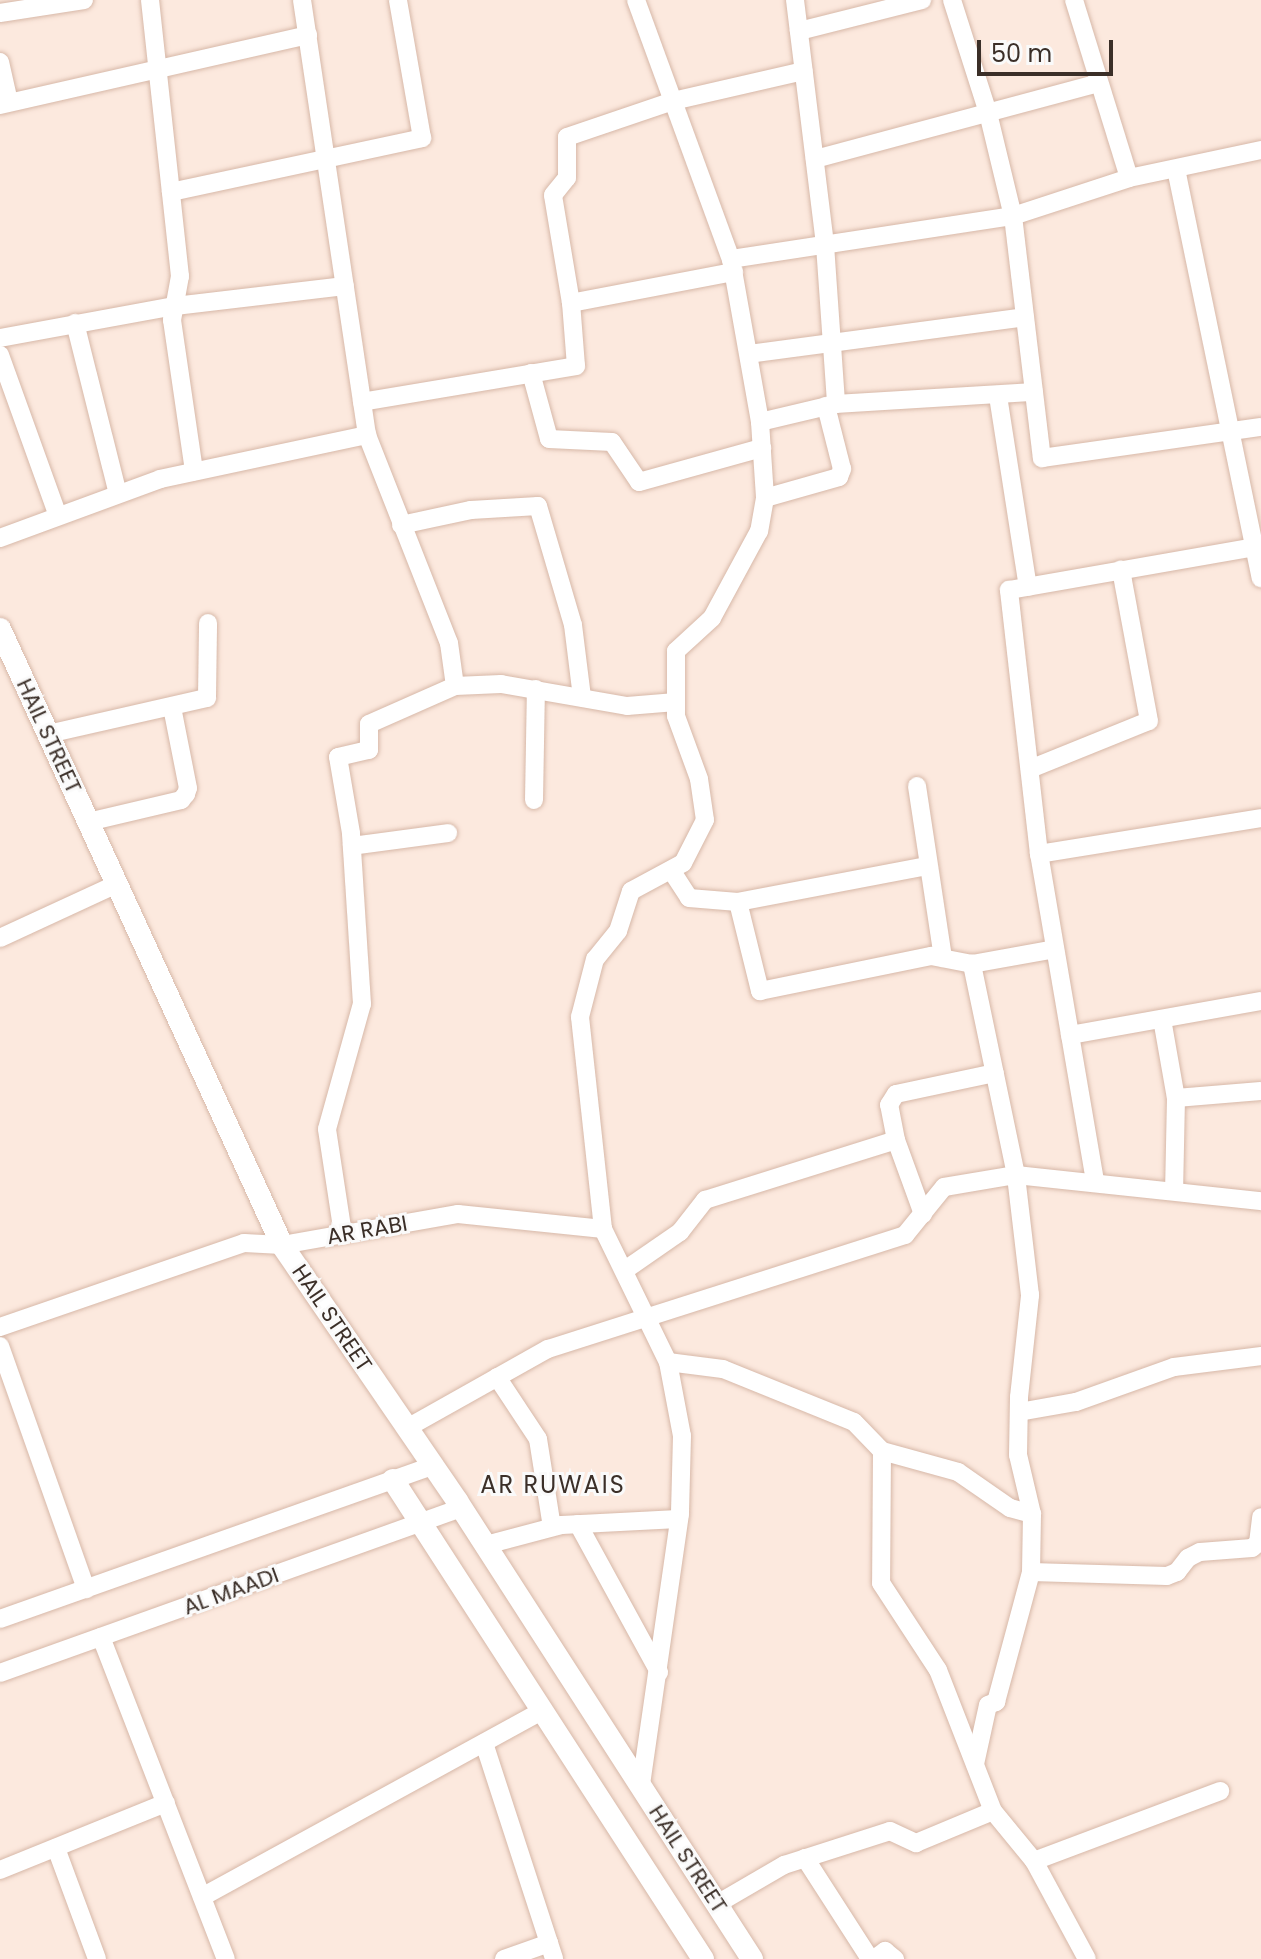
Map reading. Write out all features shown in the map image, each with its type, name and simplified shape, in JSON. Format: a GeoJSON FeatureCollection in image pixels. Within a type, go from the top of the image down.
{"type":"FeatureCollection","features":[{"type":"Feature","properties":{"kind":"main road","name":"HAIL STREET"},"geometry":{"type":"LineString","coordinates":[[1,632],[282,1245],[462,1508],[752,1959]]}},
{"type":"Feature","properties":{"kind":"main road","name":"HAIL STREET"},"geometry":{"type":"LineString","coordinates":[[393,1480],[703,1959]]}},
{"type":"Feature","properties":{"kind":"street"},"geometry":{"type":"LineString","coordinates":[[0,13],[84,0]]}},
{"type":"Feature","properties":{"kind":"street"},"geometry":{"type":"LineString","coordinates":[[150,0],[180,276],[172,320],[194,471]]}},
{"type":"Feature","properties":{"kind":"street"},"geometry":{"type":"LineString","coordinates":[[302,0],[367,435],[449,643],[455,686]]}},
{"type":"Feature","properties":{"kind":"street"},"geometry":{"type":"LineString","coordinates":[[171,192],[422,138],[398,0]]}},
{"type":"Feature","properties":{"kind":"street"},"geometry":{"type":"LineString","coordinates":[[636,0],[732,266],[760,422],[765,498],[759,531],[712,618],[676,651],[676,716],[699,779],[705,820],[683,863],[631,891],[618,931],[595,959],[580,1017],[603,1229],[650,1319],[668,1362],[682,1436],[679,1519],[641,1785]]}},
{"type":"Feature","properties":{"kind":"street"},"geometry":{"type":"LineString","coordinates":[[765,498],[839,477],[842,469],[831,405],[832,343],[825,245],[795,0]]}},
{"type":"Feature","properties":{"kind":"street"},"geometry":{"type":"LineString","coordinates":[[799,31],[922,0]]}},
{"type":"Feature","properties":{"kind":"street"},"geometry":{"type":"LineString","coordinates":[[952,0],[988,113],[1013,216],[1042,458],[1261,427]]}},
{"type":"Feature","properties":{"kind":"street"},"geometry":{"type":"LineString","coordinates":[[1074,0],[1129,178]]}},
{"type":"Feature","properties":{"kind":"street"},"geometry":{"type":"LineString","coordinates":[[0,62],[5,104],[308,35]]}},
{"type":"Feature","properties":{"kind":"street"},"geometry":{"type":"LineString","coordinates":[[362,402],[576,366],[571,303],[553,195],[567,178],[567,137],[673,101],[804,71]]}},
{"type":"Feature","properties":{"kind":"street"},"geometry":{"type":"LineString","coordinates":[[815,159],[1098,83]]}},
{"type":"Feature","properties":{"kind":"street"},"geometry":{"type":"LineString","coordinates":[[571,303],[825,245],[1013,216],[1129,178],[1261,150]]}},
{"type":"Feature","properties":{"kind":"street"},"geometry":{"type":"LineString","coordinates":[[1176,169],[1258,547],[1261,578]]}},
{"type":"Feature","properties":{"kind":"street"},"geometry":{"type":"LineString","coordinates":[[0,338],[175,306],[345,286]]}},
{"type":"Feature","properties":{"kind":"street"},"geometry":{"type":"LineString","coordinates":[[749,354],[1025,317]]}},
{"type":"Feature","properties":{"kind":"street"},"geometry":{"type":"LineString","coordinates":[[75,323],[118,494]]}},
{"type":"Feature","properties":{"kind":"street"},"geometry":{"type":"LineString","coordinates":[[0,355],[58,516]]}},
{"type":"Feature","properties":{"kind":"street"},"geometry":{"type":"LineString","coordinates":[[531,373],[549,439],[612,442],[639,482],[762,448]]}},
{"type":"Feature","properties":{"kind":"street"},"geometry":{"type":"LineString","coordinates":[[760,422],[831,405],[1034,392]]}},
{"type":"Feature","properties":{"kind":"street"},"geometry":{"type":"LineString","coordinates":[[998,396],[1028,587]]}},
{"type":"Feature","properties":{"kind":"street"},"geometry":{"type":"LineString","coordinates":[[0,538],[118,494],[194,471],[367,435]]}},
{"type":"Feature","properties":{"kind":"street"},"geometry":{"type":"LineString","coordinates":[[401,525],[471,510],[538,506],[573,625],[582,697]]}},
{"type":"Feature","properties":{"kind":"street"},"geometry":{"type":"LineString","coordinates":[[1095,1181],[1039,854],[1009,590],[1258,547]]}},
{"type":"Feature","properties":{"kind":"street"},"geometry":{"type":"LineString","coordinates":[[1030,769],[1149,721],[1121,570]]}},
{"type":"Feature","properties":{"kind":"street"},"geometry":{"type":"LineString","coordinates":[[48,734],[207,698],[208,623]]}},
{"type":"Feature","properties":{"kind":"street"},"geometry":{"type":"LineString","coordinates":[[343,1234],[327,1129],[362,1004],[352,846],[338,757],[369,750],[369,724],[455,686],[501,684],[627,706],[676,702]]}},
{"type":"Feature","properties":{"kind":"street"},"geometry":{"type":"LineString","coordinates":[[534,800],[536,689]]}},
{"type":"Feature","properties":{"kind":"street"},"geometry":{"type":"LineString","coordinates":[[88,822],[181,800],[186,794],[188,788],[172,707]]}},
{"type":"Feature","properties":{"kind":"street"},"geometry":{"type":"LineString","coordinates":[[917,786],[943,958]]}},
{"type":"Feature","properties":{"kind":"street"},"geometry":{"type":"LineString","coordinates":[[1039,854],[1261,818]]}},
{"type":"Feature","properties":{"kind":"street"},"geometry":{"type":"LineString","coordinates":[[352,846],[448,833]]}},
{"type":"Feature","properties":{"kind":"street"},"geometry":{"type":"LineString","coordinates":[[671,870],[689,898],[738,902],[927,866]]}},
{"type":"Feature","properties":{"kind":"street"},"geometry":{"type":"LineString","coordinates":[[0,938],[117,884]]}},
{"type":"Feature","properties":{"kind":"street"},"geometry":{"type":"LineString","coordinates":[[738,902],[760,991],[931,956],[972,964],[1055,949]]}},
{"type":"Feature","properties":{"kind":"street"},"geometry":{"type":"LineString","coordinates":[[972,964],[1016,1175],[1030,1295],[1018,1455],[1032,1514],[1031,1572],[996,1702],[988,1705],[975,1764]]}},
{"type":"Feature","properties":{"kind":"street"},"geometry":{"type":"LineString","coordinates":[[1070,1035],[1261,1001]]}},
{"type":"Feature","properties":{"kind":"street"},"geometry":{"type":"LineString","coordinates":[[1162,1019],[1176,1098],[1174,1191]]}},
{"type":"Feature","properties":{"kind":"street"},"geometry":{"type":"LineString","coordinates":[[923,1214],[896,1140],[889,1105],[896,1094],[995,1073]]}},
{"type":"Feature","properties":{"kind":"street"},"geometry":{"type":"LineString","coordinates":[[1176,1098],[1261,1091]]}},
{"type":"Feature","properties":{"kind":"street"},"geometry":{"type":"LineString","coordinates":[[625,1270],[680,1232],[705,1200],[896,1140]]}},
{"type":"Feature","properties":{"kind":"street"},"geometry":{"type":"LineString","coordinates":[[407,1428],[548,1349],[650,1319],[905,1235],[944,1187],[1016,1175],[1261,1201]]}},
{"type":"Feature","properties":{"kind":"street","name":"AR RABI"},"geometry":{"type":"LineString","coordinates":[[0,1327],[244,1243],[282,1245],[458,1214],[603,1229]]}},
{"type":"Feature","properties":{"kind":"street"},"geometry":{"type":"LineString","coordinates":[[0,1346],[86,1589]]}},
{"type":"Feature","properties":{"kind":"street"},"geometry":{"type":"LineString","coordinates":[[1019,1412],[1076,1402],[1174,1367],[1261,1356]]}},
{"type":"Feature","properties":{"kind":"street"},"geometry":{"type":"LineString","coordinates":[[668,1362],[723,1369],[854,1422],[882,1451],[958,1472],[1010,1508],[1032,1514]]}},
{"type":"Feature","properties":{"kind":"street"},"geometry":{"type":"LineString","coordinates":[[497,1377],[538,1439],[552,1527]]}},
{"type":"Feature","properties":{"kind":"street"},"geometry":{"type":"LineString","coordinates":[[882,1451],[881,1583],[938,1670],[993,1811],[1034,1861],[1087,1959]]}},
{"type":"Feature","properties":{"kind":"street"},"geometry":{"type":"LineString","coordinates":[[0,1619],[433,1466]]}},
{"type":"Feature","properties":{"kind":"street","name":"AL MAADI"},"geometry":{"type":"LineString","coordinates":[[0,1673],[462,1508]]}},
{"type":"Feature","properties":{"kind":"street"},"geometry":{"type":"LineString","coordinates":[[1031,1572],[1167,1576],[1200,1552],[1252,1548],[1258,1543],[1261,1517]]}},
{"type":"Feature","properties":{"kind":"street"},"geometry":{"type":"LineString","coordinates":[[486,1545],[552,1527],[679,1519]]}},
{"type":"Feature","properties":{"kind":"street"},"geometry":{"type":"LineString","coordinates":[[578,1524],[659,1672]]}},
{"type":"Feature","properties":{"kind":"street"},"geometry":{"type":"LineString","coordinates":[[101,1637],[226,1959]]}},
{"type":"Feature","properties":{"kind":"street"},"geometry":{"type":"LineString","coordinates":[[202,1897],[542,1711]]}},
{"type":"Feature","properties":{"kind":"street"},"geometry":{"type":"LineString","coordinates":[[484,1743],[552,1951],[504,1959]]}},
{"type":"Feature","properties":{"kind":"street"},"geometry":{"type":"LineString","coordinates":[[1034,1861],[1220,1791]]}},
{"type":"Feature","properties":{"kind":"street"},"geometry":{"type":"LineString","coordinates":[[0,1870],[166,1803]]}},
{"type":"Feature","properties":{"kind":"street"},"geometry":{"type":"LineString","coordinates":[[717,1904],[784,1865],[890,1831],[916,1843],[993,1811]]}},
{"type":"Feature","properties":{"kind":"street"},"geometry":{"type":"LineString","coordinates":[[56,1848],[97,1959]]}},
{"type":"Feature","properties":{"kind":"street"},"geometry":{"type":"LineString","coordinates":[[805,1858],[872,1959],[885,1951],[895,1959]]}},
{"type":"Feature","properties":{"kind":"district","name":"AR RUWAIS"},"geometry":{"type":"Point","coordinates":[553,1485]}}]}
